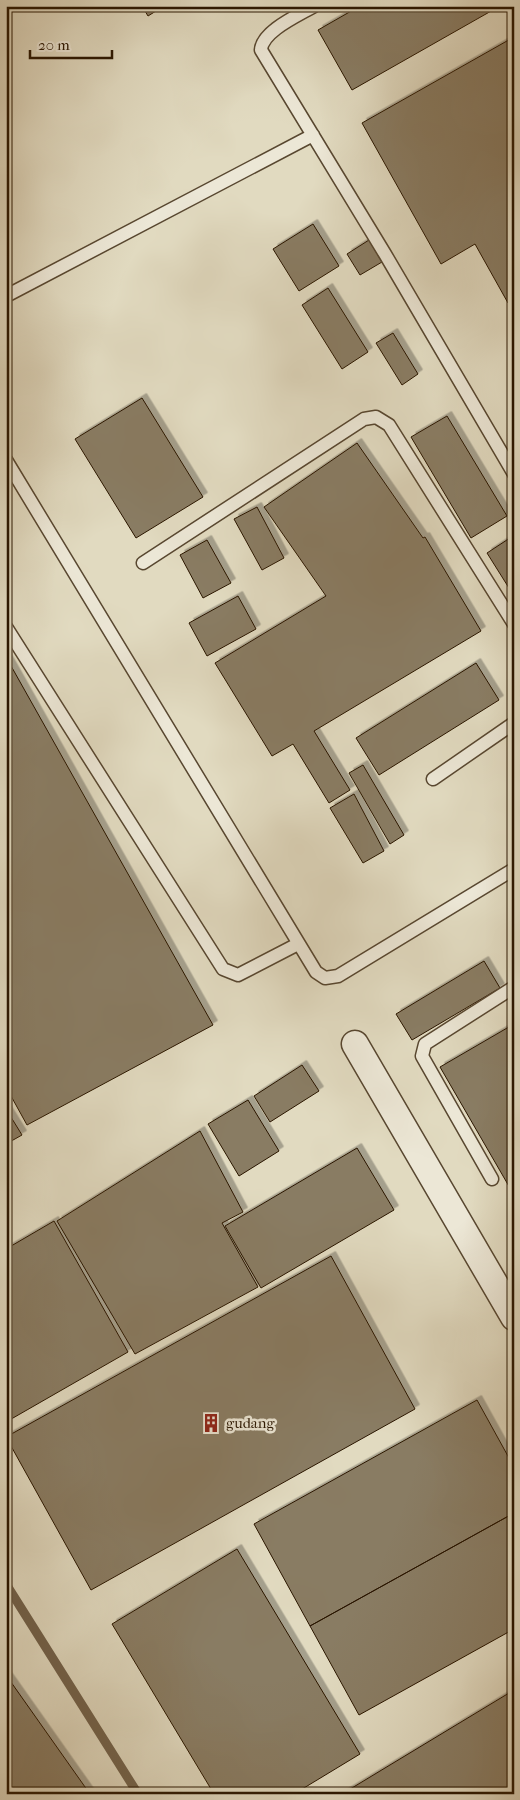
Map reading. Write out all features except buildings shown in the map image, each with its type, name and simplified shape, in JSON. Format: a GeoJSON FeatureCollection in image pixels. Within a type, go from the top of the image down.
{"type":"FeatureCollection","features":[{"type":"Feature","properties":{"kind":"street"},"geometry":{"type":"LineString","coordinates":[[355,1044],[514,1317]]}},
{"type":"Feature","properties":{"kind":"lane"},"geometry":{"type":"LineString","coordinates":[[314,6],[269,34],[261,43],[261,50],[514,474]]}},
{"type":"Feature","properties":{"kind":"lane"},"geometry":{"type":"LineString","coordinates":[[6,296],[313,135]]}},
{"type":"Feature","properties":{"kind":"lane"},"geometry":{"type":"LineString","coordinates":[[144,563],[364,419],[376,418],[389,426],[514,624]]}},
{"type":"Feature","properties":{"kind":"lane"},"geometry":{"type":"LineString","coordinates":[[6,460],[316,972],[326,978],[338,976],[514,869]]}},
{"type":"Feature","properties":{"kind":"lane"},"geometry":{"type":"LineString","coordinates":[[6,627],[223,969],[238,975],[298,944]]}},
{"type":"Feature","properties":{"kind":"lane"},"geometry":{"type":"LineString","coordinates":[[433,779],[514,723]]}},
{"type":"Feature","properties":{"kind":"lane"},"geometry":{"type":"LineString","coordinates":[[492,1179],[422,1056],[425,1044],[514,987]]}},
{"type":"Feature","properties":{"kind":"waterway"},"geometry":{"type":"LineString","coordinates":[[6,1584],[138,1794]]}},
{"type":"Feature","properties":{"kind":"place","name":"gudang"},"geometry":{"type":"Point","coordinates":[211,1423]}}]}
